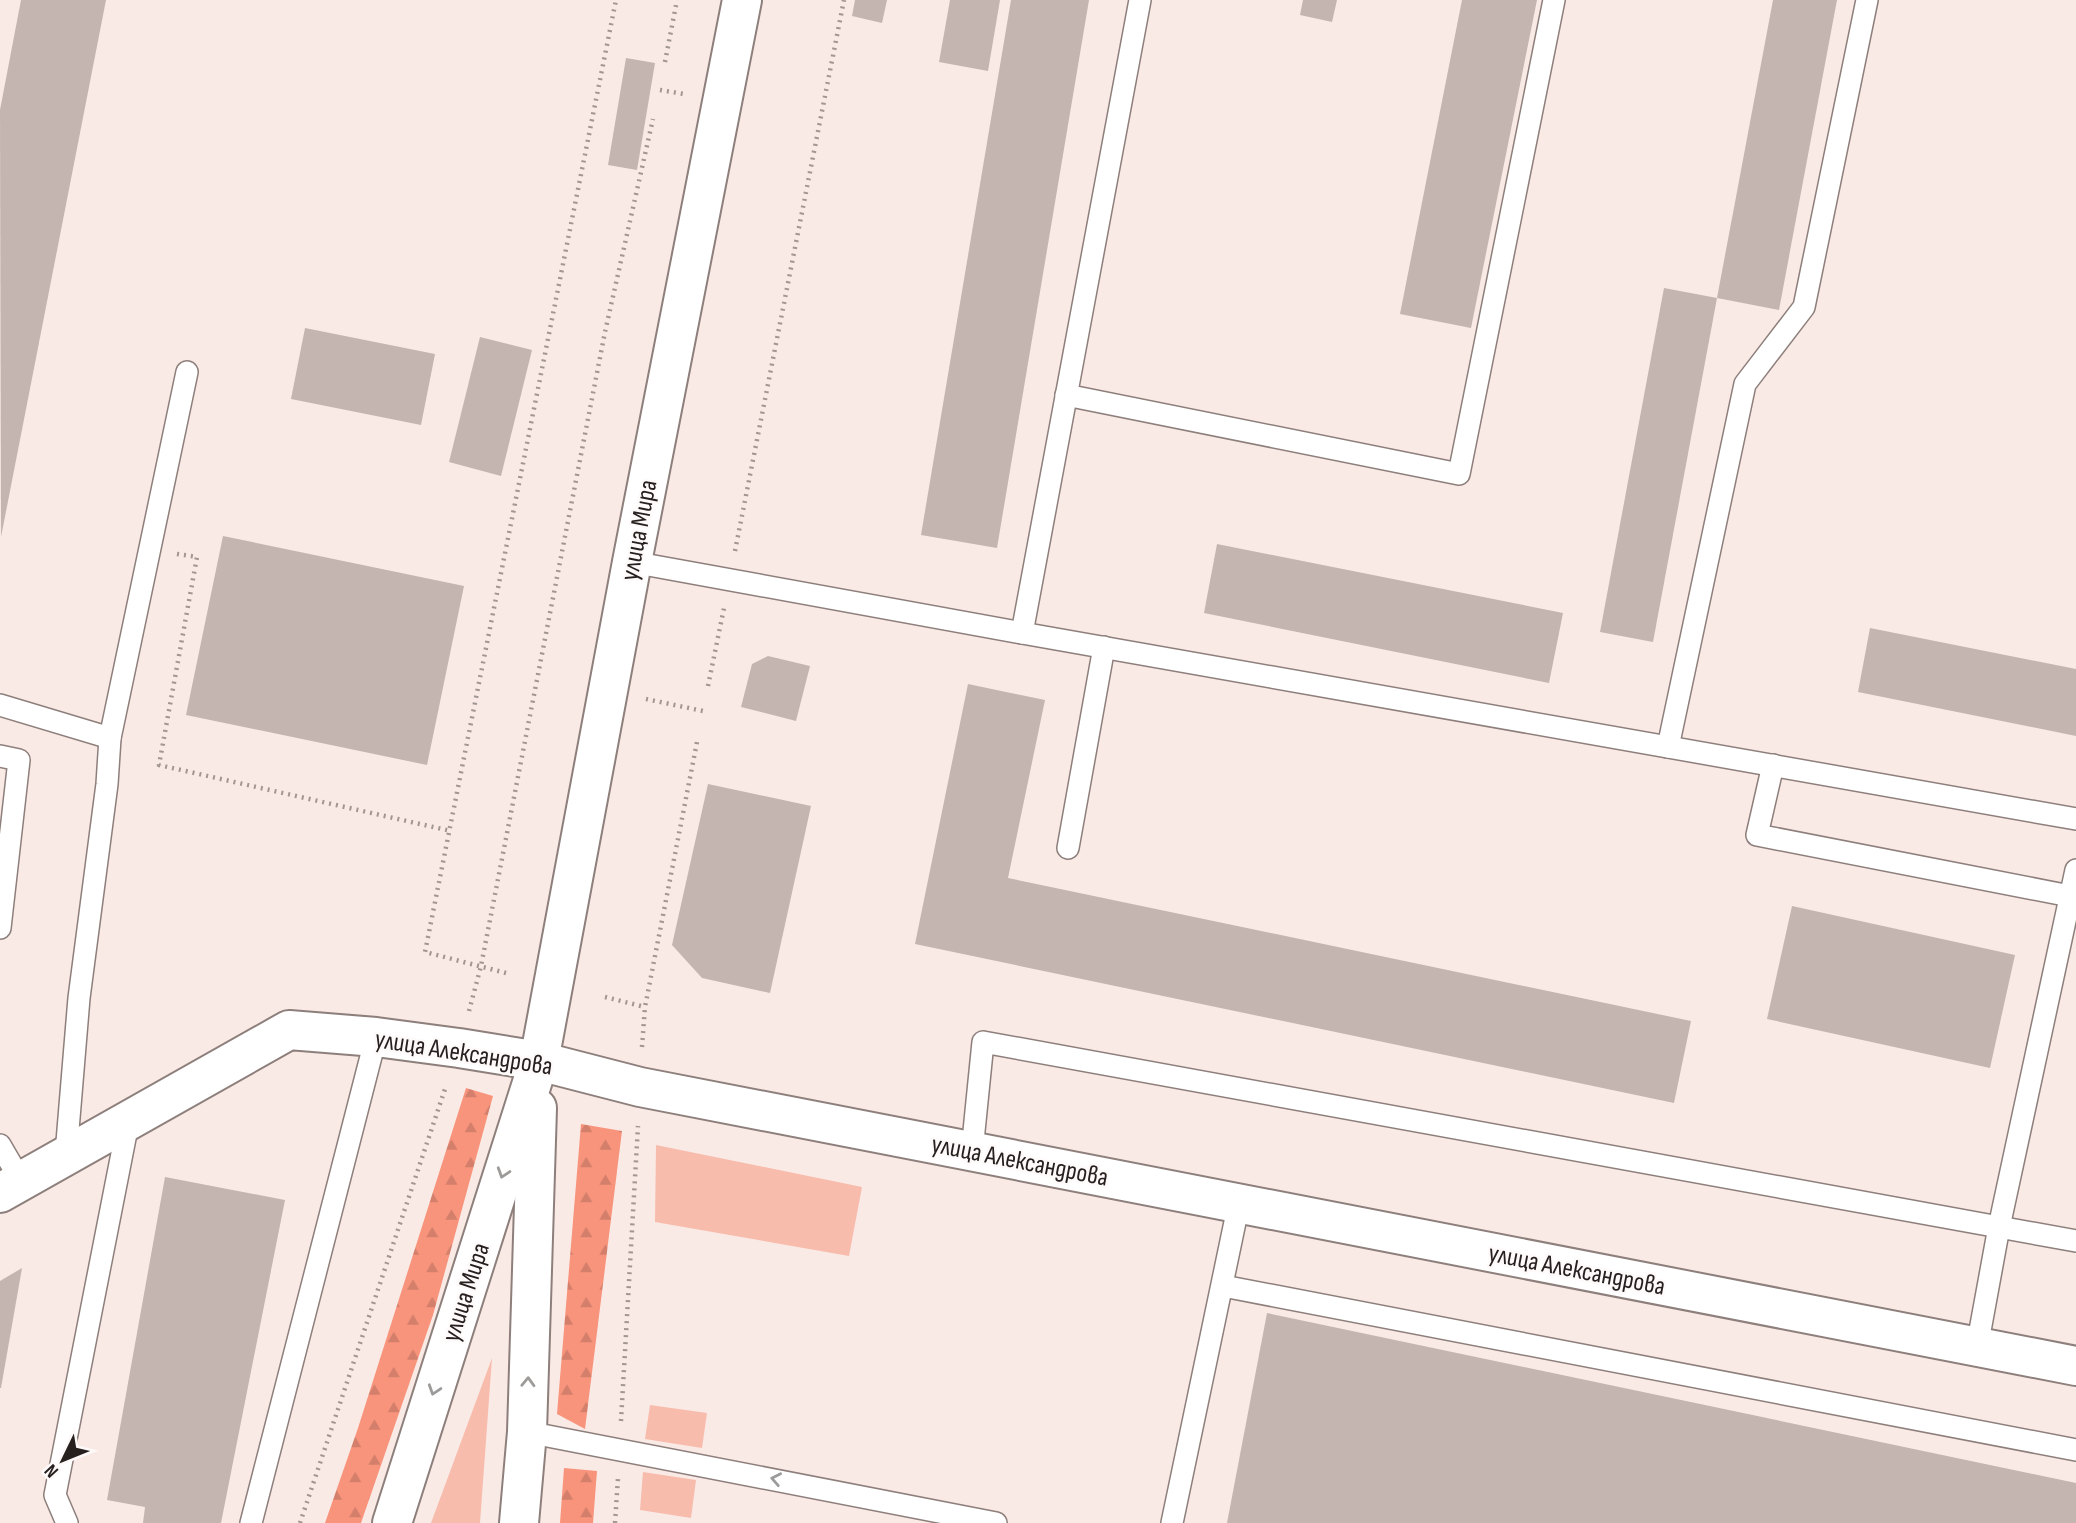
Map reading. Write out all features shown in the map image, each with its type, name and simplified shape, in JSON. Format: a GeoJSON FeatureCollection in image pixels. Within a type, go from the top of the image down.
{"type":"FeatureCollection","features":[{"type":"Feature","properties":{"kind":"street","name":"улица Мира"},"geometry":{"type":"LineString","coordinates":[[392,1523],[538,1061],[607,690],[742,0]]}},
{"type":"Feature","properties":{"kind":"street","name":"улица Александрова"},"geometry":{"type":"LineString","coordinates":[[10,1187],[289,1030],[376,1037],[538,1061],[640,1087],[2076,1366]]}},
{"type":"Feature","properties":{"kind":"street","name":"улица Мира"},"geometry":{"type":"LineString","coordinates":[[519,1523],[527,1432],[538,1061]]}},
{"type":"Feature","properties":{"kind":"lane"},"geometry":{"type":"LineString","coordinates":[[1022,633],[1140,0]]}},
{"type":"Feature","properties":{"kind":"lane"},"geometry":{"type":"LineString","coordinates":[[1066,395],[1459,474],[1555,0]]}},
{"type":"Feature","properties":{"kind":"lane"},"geometry":{"type":"LineString","coordinates":[[1668,747],[1745,384],[1804,307],[1867,0]]}},
{"type":"Feature","properties":{"kind":"lane"},"geometry":{"type":"LineString","coordinates":[[66,1154],[79,998],[107,784],[110,738],[187,372]]}},
{"type":"Feature","properties":{"kind":"lane"},"geometry":{"type":"LineString","coordinates":[[632,562],[2076,819]]}},
{"type":"Feature","properties":{"kind":"lane"},"geometry":{"type":"LineString","coordinates":[[1068,848],[1104,647]]}},
{"type":"Feature","properties":{"kind":"lane"},"geometry":{"type":"LineString","coordinates":[[0,705],[110,738]]}},
{"type":"Feature","properties":{"kind":"lane"},"geometry":{"type":"LineString","coordinates":[[0,756],[19,760],[0,928]]}},
{"type":"Feature","properties":{"kind":"lane"},"geometry":{"type":"LineString","coordinates":[[1773,765],[1757,835],[2070,895]]}},
{"type":"Feature","properties":{"kind":"lane"},"geometry":{"type":"LineString","coordinates":[[1976,1347],[1999,1227],[2076,870]]}},
{"type":"Feature","properties":{"kind":"lane"},"geometry":{"type":"LineString","coordinates":[[251,1523],[376,1037]]}},
{"type":"Feature","properties":{"kind":"lane"},"geometry":{"type":"LineString","coordinates":[[972,1151],[983,1042],[2076,1241]]}},
{"type":"Feature","properties":{"kind":"lane"},"geometry":{"type":"LineString","coordinates":[[67,1523],[55,1495],[128,1123]]}},
{"type":"Feature","properties":{"kind":"lane"},"geometry":{"type":"LineString","coordinates":[[0,1145],[10,1187]]}},
{"type":"Feature","properties":{"kind":"lane"},"geometry":{"type":"LineString","coordinates":[[1172,1523],[1239,1203]]}},
{"type":"Feature","properties":{"kind":"lane"},"geometry":{"type":"LineString","coordinates":[[1223,1286],[2076,1450]]}},
{"type":"Feature","properties":{"kind":"lane"},"geometry":{"type":"LineString","coordinates":[[527,1432],[996,1523]]}},
{"type":"Feature","properties":{"kind":"path"},"geometry":{"type":"LineString","coordinates":[[506,973],[425,952],[616,0]]}},
{"type":"Feature","properties":{"kind":"path"},"geometry":{"type":"LineString","coordinates":[[665,62],[677,0]]}},
{"type":"Feature","properties":{"kind":"path"},"geometry":{"type":"LineString","coordinates":[[708,686],[844,0]]}},
{"type":"Feature","properties":{"kind":"path"},"geometry":{"type":"LineString","coordinates":[[300,1523],[459,1048],[481,966],[605,332],[653,119]]}},
{"type":"Feature","properties":{"kind":"path"},"geometry":{"type":"LineString","coordinates":[[151,550],[197,557],[159,765],[451,831]]}},
{"type":"Feature","properties":{"kind":"path"},"geometry":{"type":"LineString","coordinates":[[607,690],[703,711]]}},
{"type":"Feature","properties":{"kind":"path"},"geometry":{"type":"LineString","coordinates":[[605,996],[645,1007]]}},
{"type":"Feature","properties":{"kind":"shaded area"},"geometry":{"type":"Polygon","coordinates":[[[656,1145],[862,1187],[849,1256],[655,1222],[656,1145]]]}},
{"type":"Feature","properties":{"kind":"shaded area"},"geometry":{"type":"Polygon","coordinates":[[[492,1358],[480,1523],[431,1523],[492,1358]]]}},
{"type":"Feature","properties":{"kind":"shaded area"},"geometry":{"type":"Polygon","coordinates":[[[650,1405],[707,1413],[702,1448],[645,1439],[650,1405]]]}},
{"type":"Feature","properties":{"kind":"shaded area"},"geometry":{"type":"Polygon","coordinates":[[[643,1472],[696,1480],[691,1518],[640,1510],[643,1472]]]}},
{"type":"Feature","properties":{"kind":"green space"},"geometry":{"type":"Polygon","coordinates":[[[466,1088],[493,1096],[433,1315],[361,1523],[325,1523],[358,1428],[466,1088]]]}},
{"type":"Feature","properties":{"kind":"green space"},"geometry":{"type":"Polygon","coordinates":[[[581,1124],[622,1131],[585,1429],[557,1414],[581,1124]]]}},
{"type":"Feature","properties":{"kind":"green space"},"geometry":{"type":"Polygon","coordinates":[[[564,1468],[597,1471],[593,1523],[560,1523],[564,1468]]]}},
{"type":"Feature","properties":{"kind":"building"},"geometry":{"type":"Polygon","coordinates":[[[21,0],[106,0],[1,537],[0,110],[21,0]]]}},
{"type":"Feature","properties":{"kind":"building"},"geometry":{"type":"Polygon","coordinates":[[[855,0],[887,0],[882,23],[852,16],[855,0]]]}},
{"type":"Feature","properties":{"kind":"building"},"geometry":{"type":"Polygon","coordinates":[[[950,0],[1000,0],[988,71],[939,62],[950,0]]]}},
{"type":"Feature","properties":{"kind":"building"},"geometry":{"type":"Polygon","coordinates":[[[1011,0],[1089,0],[997,548],[921,535],[1011,0]]]}},
{"type":"Feature","properties":{"kind":"building"},"geometry":{"type":"Polygon","coordinates":[[[1303,0],[1337,0],[1332,22],[1300,15],[1303,0]]]}},
{"type":"Feature","properties":{"kind":"building"},"geometry":{"type":"Polygon","coordinates":[[[1462,0],[1537,0],[1471,328],[1400,314],[1462,0]]]}},
{"type":"Feature","properties":{"kind":"building"},"geometry":{"type":"Polygon","coordinates":[[[1773,0],[1837,0],[1779,310],[1717,298],[1773,0]]]}},
{"type":"Feature","properties":{"kind":"building"},"geometry":{"type":"Polygon","coordinates":[[[626,58],[655,63],[637,170],[608,165],[626,58]]]}},
{"type":"Feature","properties":{"kind":"building"},"geometry":{"type":"Polygon","coordinates":[[[1664,288],[1717,298],[1653,642],[1600,632],[1664,288]]]}},
{"type":"Feature","properties":{"kind":"building"},"geometry":{"type":"Polygon","coordinates":[[[305,328],[435,354],[421,425],[291,399],[305,328]]]}},
{"type":"Feature","properties":{"kind":"building"},"geometry":{"type":"Polygon","coordinates":[[[480,337],[532,350],[501,476],[449,462],[480,337]]]}},
{"type":"Feature","properties":{"kind":"building"},"geometry":{"type":"Polygon","coordinates":[[[223,536],[464,586],[427,765],[186,715],[223,536]]]}},
{"type":"Feature","properties":{"kind":"building"},"geometry":{"type":"Polygon","coordinates":[[[1217,544],[1563,613],[1549,683],[1204,613],[1217,544]]]}},
{"type":"Feature","properties":{"kind":"building"},"geometry":{"type":"Polygon","coordinates":[[[1870,628],[2076,669],[2076,736],[1858,692],[1870,628]]]}},
{"type":"Feature","properties":{"kind":"building"},"geometry":{"type":"Polygon","coordinates":[[[768,656],[810,666],[796,721],[741,707],[752,664],[768,656]]]}},
{"type":"Feature","properties":{"kind":"building"},"geometry":{"type":"Polygon","coordinates":[[[968,684],[1045,700],[1008,878],[1691,1021],[1674,1103],[915,944],[968,684]]]}},
{"type":"Feature","properties":{"kind":"building"},"geometry":{"type":"Polygon","coordinates":[[[708,784],[811,806],[770,993],[702,978],[672,945],[708,784]]]}},
{"type":"Feature","properties":{"kind":"building"},"geometry":{"type":"Polygon","coordinates":[[[1792,906],[2015,955],[1990,1068],[1767,1019],[1792,906]]]}},
{"type":"Feature","properties":{"kind":"building"},"geometry":{"type":"Polygon","coordinates":[[[165,1177],[285,1200],[221,1523],[143,1523],[145,1507],[107,1500],[165,1177]]]}},
{"type":"Feature","properties":{"kind":"building"},"geometry":{"type":"Polygon","coordinates":[[[22,1268],[1,1388],[0,1388],[0,1281],[22,1268]]]}},
{"type":"Feature","properties":{"kind":"building"},"geometry":{"type":"Polygon","coordinates":[[[1267,1313],[2076,1483],[2076,1523],[1227,1523],[1267,1313]]]}}]}
